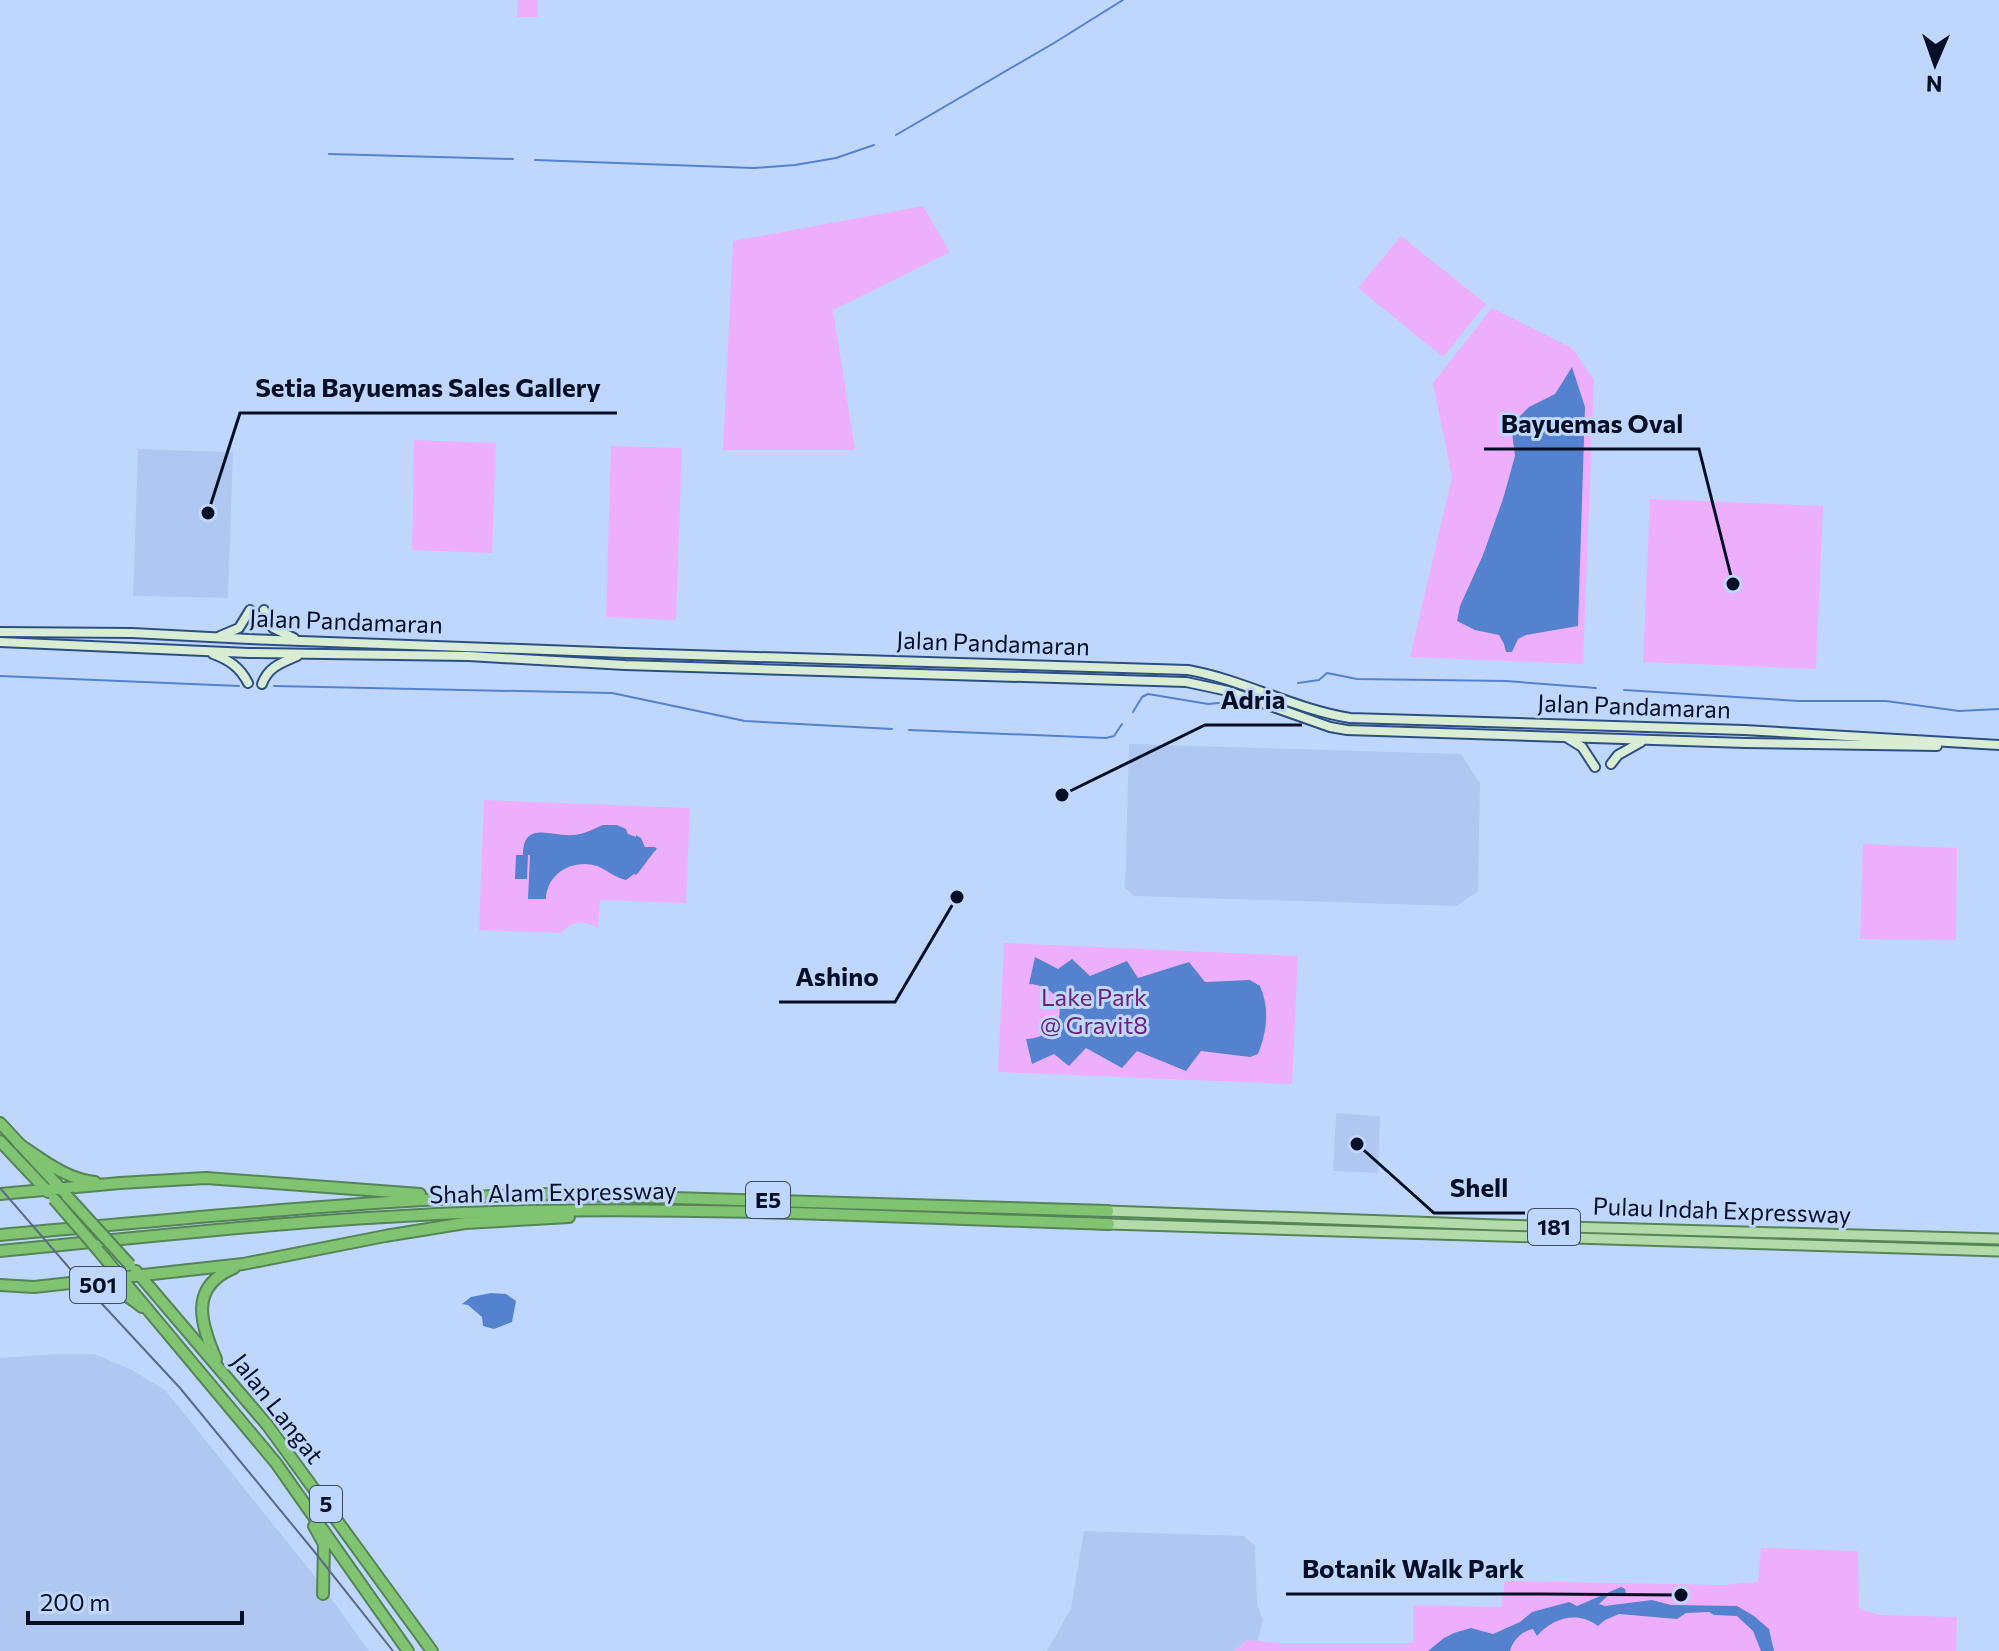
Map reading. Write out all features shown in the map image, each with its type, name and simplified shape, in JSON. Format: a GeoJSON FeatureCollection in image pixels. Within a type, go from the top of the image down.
{"type":"FeatureCollection","features":[{"type":"Feature","properties":{"kind":"highway","name":"5"},"geometry":{"type":"LineString","coordinates":[[0,1123],[139,1275]]}},
{"type":"Feature","properties":{"kind":"highway","name":"5"},"geometry":{"type":"LineString","coordinates":[[0,1141],[119,1274]]}},
{"type":"Feature","properties":{"kind":"highway"},"geometry":{"type":"LineString","coordinates":[[19,1144],[74,1178],[90,1182],[206,1178],[462,1197]]}},
{"type":"Feature","properties":{"kind":"highway"},"geometry":{"type":"LineString","coordinates":[[0,1194],[50,1195],[120,1183]]}},
{"type":"Feature","properties":{"kind":"highway","name":"Shah Alam Expressway"},"geometry":{"type":"LineString","coordinates":[[0,1235],[291,1209],[557,1194],[1108,1211]]}},
{"type":"Feature","properties":{"kind":"highway","name":"Shah Alam Expressway"},"geometry":{"type":"LineString","coordinates":[[0,1251],[293,1223],[531,1211],[683,1211],[1109,1224]]}},
{"type":"Feature","properties":{"kind":"highway"},"geometry":{"type":"LineString","coordinates":[[0,1285],[34,1287],[119,1274],[139,1275],[243,1264],[465,1223],[683,1211]]}},
{"type":"Feature","properties":{"kind":"highway"},"geometry":{"type":"LineString","coordinates":[[219,1368],[201,1318],[202,1304],[209,1286],[226,1271],[243,1264]]}},
{"type":"Feature","properties":{"kind":"highway","name":"Jalan Langat"},"geometry":{"type":"LineString","coordinates":[[119,1274],[276,1463],[408,1651]]}},
{"type":"Feature","properties":{"kind":"highway","name":"Jalan Langat"},"geometry":{"type":"LineString","coordinates":[[139,1275],[268,1426],[431,1649]]}},
{"type":"Feature","properties":{"kind":"highway","name":"501"},"geometry":{"type":"LineString","coordinates":[[34,1287],[95,1285],[118,1291],[153,1315]]}},
{"type":"Feature","properties":{"kind":"highway"},"geometry":{"type":"LineString","coordinates":[[295,1489],[324,1544],[323,1594]]}},
{"type":"Feature","properties":{"kind":"main road"},"geometry":{"type":"LineString","coordinates":[[211,637],[239,628],[250,610]]}},
{"type":"Feature","properties":{"kind":"main road"},"geometry":{"type":"LineString","coordinates":[[264,610],[273,628],[299,640]]}},
{"type":"Feature","properties":{"kind":"main road","name":"Jalan Pandamaran"},"geometry":{"type":"LineString","coordinates":[[0,632],[95,632],[1188,670],[1350,718],[1744,730],[1999,745]]}},
{"type":"Feature","properties":{"kind":"main road","name":"Jalan Pandamaran"},"geometry":{"type":"LineString","coordinates":[[0,642],[1186,682],[1228,691],[1330,727],[1347,730],[1961,747],[1978,744]]}},
{"type":"Feature","properties":{"kind":"main road"},"geometry":{"type":"LineString","coordinates":[[204,651],[228,660],[248,683]]}},
{"type":"Feature","properties":{"kind":"main road"},"geometry":{"type":"LineString","coordinates":[[262,684],[271,669],[301,654]]}},
{"type":"Feature","properties":{"kind":"main road"},"geometry":{"type":"LineString","coordinates":[[1565,737],[1582,747],[1595,767]]}},
{"type":"Feature","properties":{"kind":"main road"},"geometry":{"type":"LineString","coordinates":[[1611,764],[1627,748],[1646,739]]}},
{"type":"Feature","properties":{"kind":"main road","name":"Pulau Indah Expressway"},"geometry":{"type":"LineString","coordinates":[[1108,1211],[1999,1239]]}},
{"type":"Feature","properties":{"kind":"main road","name":"Pulau Indah Expressway"},"geometry":{"type":"LineString","coordinates":[[1109,1224],[1999,1251]]}},
{"type":"Feature","properties":{"kind":"shaded area"},"geometry":{"type":"Polygon","coordinates":[[[138,449],[233,452],[228,598],[133,596],[138,449]]]}},
{"type":"Feature","properties":{"kind":"shaded area"},"geometry":{"type":"Polygon","coordinates":[[[1129,744],[1461,754],[1480,783],[1478,891],[1457,906],[1134,896],[1125,888],[1129,744]]]}},
{"type":"Feature","properties":{"kind":"shaded area"},"geometry":{"type":"Polygon","coordinates":[[[1336,1113],[1380,1116],[1378,1173],[1333,1171],[1336,1113]]]}},
{"type":"Feature","properties":{"kind":"shaded area"},"geometry":{"type":"Polygon","coordinates":[[[94,1354],[132,1370],[165,1390],[318,1580],[369,1651],[0,1651],[0,1358],[94,1354]]]}},
{"type":"Feature","properties":{"kind":"shaded area"},"geometry":{"type":"Polygon","coordinates":[[[1084,1531],[1244,1536],[1255,1546],[1257,1603],[1263,1621],[1257,1641],[1247,1640],[1234,1651],[1047,1651],[1071,1608],[1084,1531]]]}},
{"type":"Feature","properties":{"kind":"green space"},"geometry":{"type":"Polygon","coordinates":[[[518,0],[538,0],[538,17],[517,17],[518,0]]]}},
{"type":"Feature","properties":{"kind":"green space"},"geometry":{"type":"Polygon","coordinates":[[[923,206],[950,252],[833,310],[855,450],[723,450],[733,241],[923,206]]]}},
{"type":"Feature","properties":{"kind":"green space"},"geometry":{"type":"Polygon","coordinates":[[[1401,236],[1486,304],[1443,357],[1358,288],[1401,236]]]}},
{"type":"Feature","properties":{"kind":"green space"},"geometry":{"type":"Polygon","coordinates":[[[1492,308],[1572,348],[1594,380],[1583,664],[1410,657],[1452,477],[1433,383],[1492,308]]]}},
{"type":"Feature","properties":{"kind":"green space"},"geometry":{"type":"Polygon","coordinates":[[[414,440],[496,443],[492,553],[412,550],[414,440]]]}},
{"type":"Feature","properties":{"kind":"green space"},"geometry":{"type":"Polygon","coordinates":[[[611,446],[682,448],[676,620],[606,617],[611,446]]]}},
{"type":"Feature","properties":{"kind":"green space"},"geometry":{"type":"Polygon","coordinates":[[[1650,499],[1823,506],[1816,669],[1643,662],[1650,499]]]}},
{"type":"Feature","properties":{"kind":"green space"},"geometry":{"type":"Polygon","coordinates":[[[484,800],[690,808],[686,903],[600,900],[598,928],[579,923],[561,933],[479,930],[484,800]]]}},
{"type":"Feature","properties":{"kind":"green space"},"geometry":{"type":"Polygon","coordinates":[[[1863,844],[1957,848],[1956,940],[1860,939],[1863,844]]]}},
{"type":"Feature","properties":{"kind":"green space","name":"Lake Park @ Gravit8"},"geometry":{"type":"Polygon","coordinates":[[[1004,943],[1298,956],[1292,1084],[998,1072],[1004,943]]]}},
{"type":"Feature","properties":{"kind":"green space"},"geometry":{"type":"Polygon","coordinates":[[[1761,1548],[1858,1551],[1859,1609],[1880,1615],[1957,1617],[1956,1651],[1234,1651],[1247,1640],[1279,1643],[1413,1643],[1413,1605],[1501,1607],[1505,1581],[1723,1585],[1758,1582],[1761,1548]]]}},
{"type":"Feature","properties":{"kind":"water"},"geometry":{"type":"Polygon","coordinates":[[[1572,367],[1585,407],[1578,626],[1526,635],[1518,639],[1512,652],[1506,652],[1499,635],[1475,630],[1457,621],[1460,606],[1503,499],[1515,456],[1511,425],[1529,407],[1555,394],[1572,367]]]}},
{"type":"Feature","properties":{"kind":"water"},"geometry":{"type":"Polygon","coordinates":[[[603,825],[626,829],[628,834],[641,838],[645,847],[657,849],[636,875],[626,880],[597,866],[579,864],[556,875],[547,890],[546,899],[528,899],[530,855],[527,879],[515,879],[516,855],[523,855],[528,837],[540,833],[576,835],[603,825]]]}},
{"type":"Feature","properties":{"kind":"water"},"geometry":{"type":"Polygon","coordinates":[[[1035,957],[1058,969],[1072,959],[1090,976],[1127,961],[1138,978],[1189,962],[1205,982],[1250,980],[1260,986],[1266,1012],[1264,1037],[1258,1054],[1250,1057],[1201,1051],[1186,1071],[1137,1051],[1122,1068],[1086,1048],[1069,1066],[1054,1054],[1032,1064],[1026,1039],[1051,1030],[1060,1012],[1052,993],[1029,984],[1035,957]]]}},
{"type":"Feature","properties":{"kind":"water"},"geometry":{"type":"Polygon","coordinates":[[[506,1294],[516,1301],[512,1322],[494,1329],[483,1326],[482,1317],[468,1305],[462,1304],[471,1297],[506,1294]]]}},
{"type":"Feature","properties":{"kind":"water"},"geometry":{"type":"Polygon","coordinates":[[[1621,1587],[1625,1589],[1624,1596],[1609,1595],[1599,1604],[1605,1606],[1652,1600],[1671,1605],[1737,1606],[1769,1629],[1774,1651],[1761,1651],[1753,1631],[1737,1616],[1709,1612],[1686,1613],[1677,1619],[1619,1614],[1598,1626],[1582,1618],[1566,1618],[1550,1625],[1537,1636],[1533,1629],[1525,1632],[1510,1651],[1428,1651],[1454,1633],[1471,1628],[1493,1634],[1520,1622],[1532,1612],[1569,1602],[1577,1606],[1621,1587]]]}},
{"type":"Feature","properties":{"kind":"waterway"},"geometry":{"type":"LineString","coordinates":[[896,135],[1123,0]]}},
{"type":"Feature","properties":{"kind":"waterway"},"geometry":{"type":"LineString","coordinates":[[535,160],[754,168],[836,158],[874,145]]}},
{"type":"Feature","properties":{"kind":"waterway"},"geometry":{"type":"LineString","coordinates":[[329,154],[513,159]]}},
{"type":"Feature","properties":{"kind":"waterway"},"geometry":{"type":"LineString","coordinates":[[1298,683],[1319,680],[1327,673],[1357,679],[1506,681],[1596,688]]}},
{"type":"Feature","properties":{"kind":"waterway"},"geometry":{"type":"LineString","coordinates":[[0,676],[239,686]]}},
{"type":"Feature","properties":{"kind":"waterway"},"geometry":{"type":"LineString","coordinates":[[274,686],[612,693],[745,721],[892,729]]}},
{"type":"Feature","properties":{"kind":"waterway"},"geometry":{"type":"LineString","coordinates":[[1624,690],[1799,701],[1886,701],[1959,711],[1999,709]]}},
{"type":"Feature","properties":{"kind":"waterway"},"geometry":{"type":"LineString","coordinates":[[1133,712],[1142,697],[1148,694],[1219,703]]}},
{"type":"Feature","properties":{"kind":"waterway"},"geometry":{"type":"LineString","coordinates":[[909,730],[1106,738],[1114,736],[1122,724]]}},
{"type":"Feature","properties":{"kind":"tram line"},"geometry":{"type":"LineString","coordinates":[[0,1188],[180,1388],[393,1651]]}},
{"type":"Feature","properties":{"kind":"place","name":"Setia Bayuemas Sales Gallery"},"geometry":{"type":"Point","coordinates":[208,513]}},
{"type":"Feature","properties":{"kind":"place","name":"Bayuemas Oval"},"geometry":{"type":"Point","coordinates":[1733,584]}},
{"type":"Feature","properties":{"kind":"place","name":"Adria"},"geometry":{"type":"Point","coordinates":[1062,795]}},
{"type":"Feature","properties":{"kind":"place","name":"Ashino"},"geometry":{"type":"Point","coordinates":[957,897]}},
{"type":"Feature","properties":{"kind":"place","name":"Shell"},"geometry":{"type":"Point","coordinates":[1357,1144]}},
{"type":"Feature","properties":{"kind":"place","name":"Botanik Walk Park"},"geometry":{"type":"Point","coordinates":[1681,1595]}}]}
